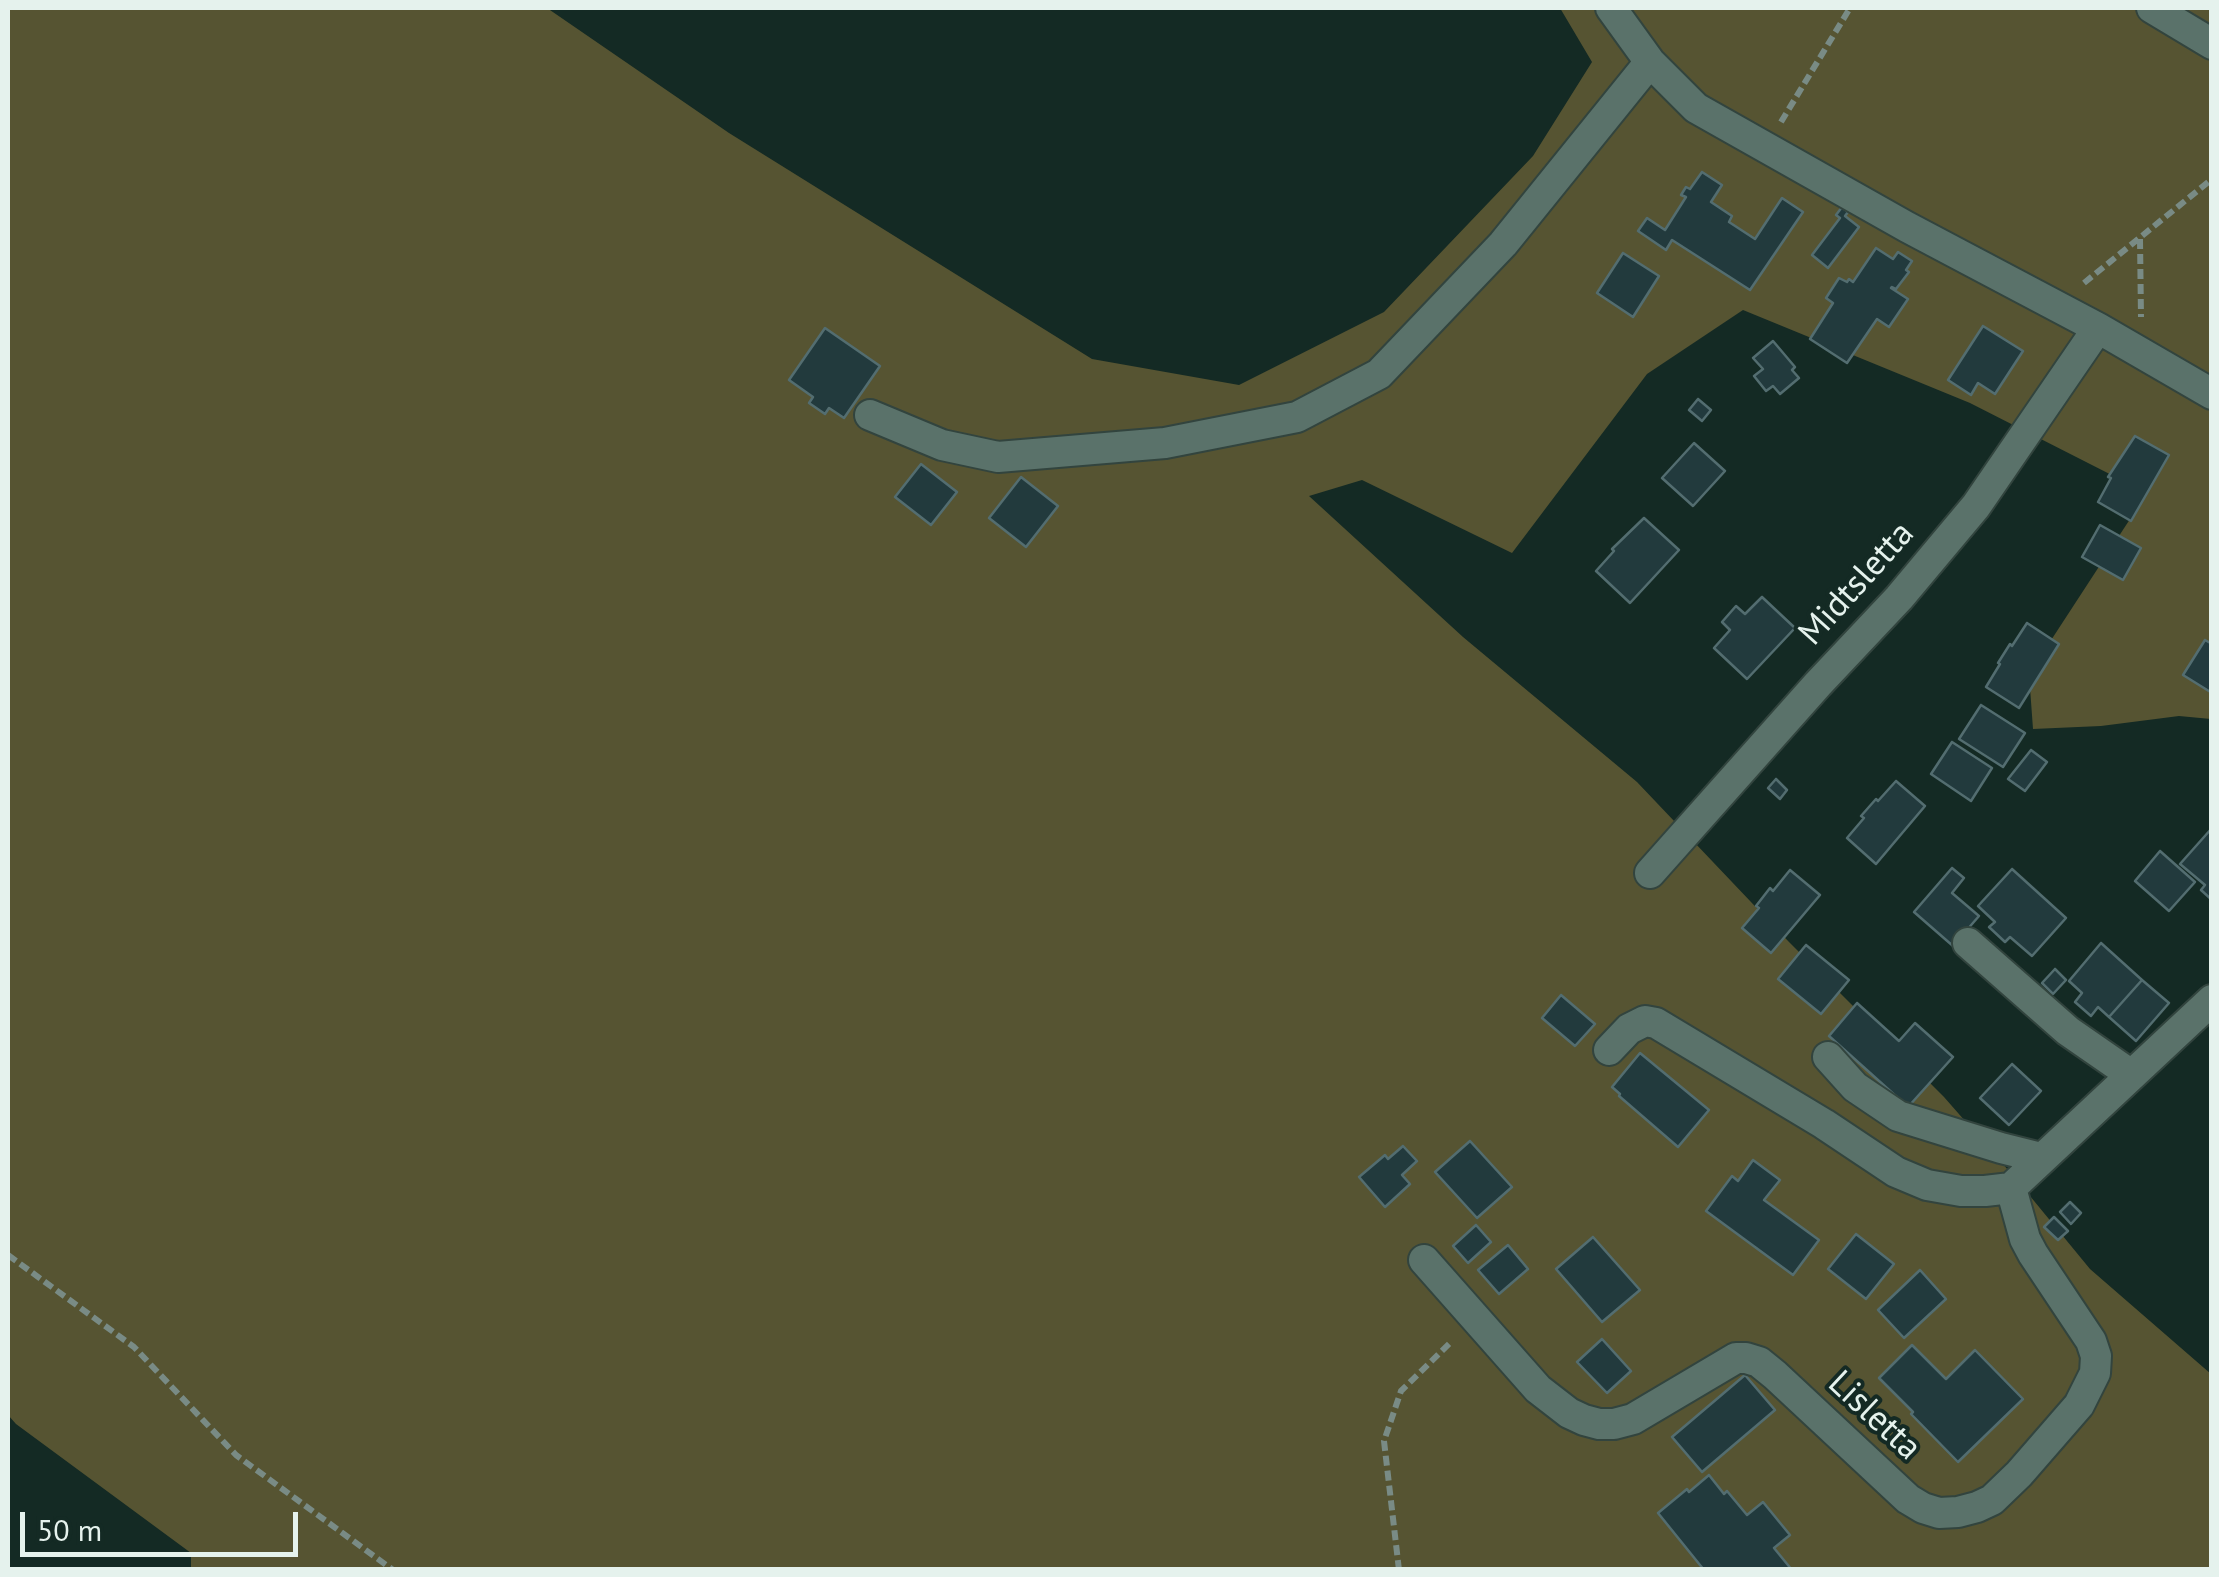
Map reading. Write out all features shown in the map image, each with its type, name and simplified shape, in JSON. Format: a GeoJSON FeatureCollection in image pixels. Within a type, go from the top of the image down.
{"type":"FeatureCollection","features":[{"type":"Feature","properties":{"kind":"street"},"geometry":{"type":"LineString","coordinates":[[1610,8],[1650,62],[1696,108],[2212,394]]}},
{"type":"Feature","properties":{"kind":"street"},"geometry":{"type":"LineString","coordinates":[[2152,8],[2212,44]]}},
{"type":"Feature","properties":{"kind":"street"},"geometry":{"type":"LineString","coordinates":[[870,415],[942,445],[998,456],[1165,443],[1297,416],[1379,374],[1502,244],[1650,62]]}},
{"type":"Feature","properties":{"kind":"street","name":"Midtsletta"},"geometry":{"type":"LineString","coordinates":[[1650,873],[1899,598],[1976,506],[2098,328]]}},
{"type":"Feature","properties":{"kind":"street"},"geometry":{"type":"LineString","coordinates":[[1968,943],[2068,1030],[2130,1074]]}},
{"type":"Feature","properties":{"kind":"street"},"geometry":{"type":"LineString","coordinates":[[1608,1050],[1629,1029],[1645,1021],[1656,1023],[1896,1172],[1927,1184],[1984,1192],[2011,1188],[2212,1000]]}},
{"type":"Feature","properties":{"kind":"street"},"geometry":{"type":"LineString","coordinates":[[1828,1057],[1855,1087],[1898,1116],[2041,1158]]}},
{"type":"Feature","properties":{"kind":"street","name":"Lisletta"},"geometry":{"type":"LineString","coordinates":[[1424,1260],[1538,1389],[1584,1420],[1614,1424],[1633,1419],[1736,1358],[1746,1358],[1759,1362],[1908,1499],[1939,1513],[1958,1512],[1992,1500],[2020,1474],[2080,1405],[2094,1374],[2096,1356],[2091,1341],[2025,1239],[2011,1188]]}},
{"type":"Feature","properties":{"kind":"path"},"geometry":{"type":"LineString","coordinates":[[1767,147],[1850,8]]}},
{"type":"Feature","properties":{"kind":"path"},"geometry":{"type":"LineString","coordinates":[[2056,306],[2212,179]]}},
{"type":"Feature","properties":{"kind":"path"},"geometry":{"type":"LineString","coordinates":[[2140,238],[2141,353]]}},
{"type":"Feature","properties":{"kind":"path"},"geometry":{"type":"LineString","coordinates":[[8,1255],[134,1347],[236,1455],[392,1570]]}},
{"type":"Feature","properties":{"kind":"path"},"geometry":{"type":"LineString","coordinates":[[1399,1570],[1384,1441],[1401,1391],[1473,1317]]}},
{"type":"Feature","properties":{"kind":"shaded area"},"geometry":{"type":"Polygon","coordinates":[[[8,8],[547,8],[729,133],[1092,359],[1239,385],[1384,312],[1533,156],[1592,62],[1560,8],[2211,8],[2211,719],[2179,716],[2101,726],[2033,729],[2029,674],[2147,493],[1970,403],[1743,310],[1647,374],[1512,553],[1362,480],[1309,496],[1463,637],[1637,782],[1944,1097],[2090,1269],[2211,1374],[2211,1569],[191,1569],[191,1553],[8,1415],[8,8]]]}},
{"type":"Feature","properties":{"kind":"building"},"geometry":{"type":"Polygon","coordinates":[[[1702,172],[1722,185],[1711,202],[1732,216],[1729,222],[1755,239],[1782,198],[1803,212],[1750,290],[1672,240],[1666,250],[1638,231],[1647,218],[1665,230],[1686,197],[1681,195],[1686,187],[1690,189],[1702,172]]]}},
{"type":"Feature","properties":{"kind":"building"},"geometry":{"type":"Polygon","coordinates":[[[1842,207],[1848,212],[1845,216],[1859,227],[1828,268],[1812,255],[1840,218],[1836,215],[1842,207]]]}},
{"type":"Feature","properties":{"kind":"building"},"geometry":{"type":"Polygon","coordinates":[[[1876,248],[1893,259],[1898,252],[1912,261],[1896,289],[1891,288],[1908,299],[1889,327],[1877,319],[1847,363],[1810,339],[1833,303],[1826,298],[1839,278],[1853,282],[1876,248]]]}},
{"type":"Feature","properties":{"kind":"building"},"geometry":{"type":"Polygon","coordinates":[[[1623,253],[1659,276],[1633,317],[1597,293],[1623,253]]]}},
{"type":"Feature","properties":{"kind":"building"},"geometry":{"type":"Polygon","coordinates":[[[1983,326],[2023,351],[1995,394],[1978,383],[1971,395],[1948,380],[1983,326]]]}},
{"type":"Feature","properties":{"kind":"building"},"geometry":{"type":"Polygon","coordinates":[[[825,328],[880,366],[844,418],[829,408],[825,414],[809,403],[813,397],[789,380],[825,328]]]}},
{"type":"Feature","properties":{"kind":"building"},"geometry":{"type":"Polygon","coordinates":[[[1773,341],[1795,367],[1792,370],[1799,378],[1780,394],[1773,386],[1766,391],[1754,376],[1763,369],[1753,358],[1773,341]]]}},
{"type":"Feature","properties":{"kind":"building"},"geometry":{"type":"Polygon","coordinates":[[[1698,399],[1711,410],[1702,421],[1689,410],[1698,399]]]}},
{"type":"Feature","properties":{"kind":"building"},"geometry":{"type":"Polygon","coordinates":[[[2135,436],[2169,455],[2131,521],[2098,502],[2111,478],[2108,477],[2135,436]]]}},
{"type":"Feature","properties":{"kind":"building"},"geometry":{"type":"Polygon","coordinates":[[[1694,443],[1725,471],[1693,506],[1662,478],[1694,443]]]}},
{"type":"Feature","properties":{"kind":"building"},"geometry":{"type":"Polygon","coordinates":[[[921,464],[957,492],[931,525],[895,497],[921,464]]]}},
{"type":"Feature","properties":{"kind":"building"},"geometry":{"type":"Polygon","coordinates":[[[1021,477],[1058,506],[1026,547],[989,518],[1021,477]]]}},
{"type":"Feature","properties":{"kind":"building"},"geometry":{"type":"Polygon","coordinates":[[[1644,518],[1679,550],[1630,603],[1596,571],[1644,518]]]}},
{"type":"Feature","properties":{"kind":"building"},"geometry":{"type":"Polygon","coordinates":[[[2100,525],[2141,548],[2123,580],[2082,557],[2100,525]]]}},
{"type":"Feature","properties":{"kind":"building"},"geometry":{"type":"Polygon","coordinates":[[[1762,597],[1795,628],[1747,679],[1714,648],[1730,630],[1722,622],[1736,606],[1745,614],[1762,597]]]}},
{"type":"Feature","properties":{"kind":"building"},"geometry":{"type":"Polygon","coordinates":[[[2027,623],[2059,644],[2019,708],[1986,687],[2027,623]]]}},
{"type":"Feature","properties":{"kind":"building"},"geometry":{"type":"Polygon","coordinates":[[[2205,640],[2212,644],[2212,693],[2183,675],[2205,640]]]}},
{"type":"Feature","properties":{"kind":"building"},"geometry":{"type":"Polygon","coordinates":[[[1981,705],[2025,733],[2003,767],[1959,739],[1981,705]]]}},
{"type":"Feature","properties":{"kind":"building"},"geometry":{"type":"Polygon","coordinates":[[[1952,742],[1992,768],[1971,801],[1931,774],[1952,742]]]}},
{"type":"Feature","properties":{"kind":"building"},"geometry":{"type":"Polygon","coordinates":[[[2031,750],[2047,762],[2025,791],[2008,779],[2031,750]]]}},
{"type":"Feature","properties":{"kind":"building"},"geometry":{"type":"Polygon","coordinates":[[[1776,779],[1787,790],[1780,799],[1768,788],[1776,779]]]}},
{"type":"Feature","properties":{"kind":"building"},"geometry":{"type":"Polygon","coordinates":[[[1896,781],[1925,806],[1876,864],[1847,838],[1864,818],[1861,816],[1896,781]]]}},
{"type":"Feature","properties":{"kind":"building"},"geometry":{"type":"Polygon","coordinates":[[[2212,828],[2212,900],[2201,890],[2205,885],[2180,864],[2212,828]]]}},
{"type":"Feature","properties":{"kind":"building"},"geometry":{"type":"Polygon","coordinates":[[[2160,851],[2195,882],[2169,911],[2135,881],[2160,851]]]}},
{"type":"Feature","properties":{"kind":"building"},"geometry":{"type":"Polygon","coordinates":[[[1952,868],[1964,878],[1952,893],[1979,916],[1953,946],[1914,912],[1952,868]]]}},
{"type":"Feature","properties":{"kind":"building"},"geometry":{"type":"Polygon","coordinates":[[[2012,869],[2066,918],[2032,956],[2010,937],[2005,942],[1989,927],[1995,922],[1978,906],[2012,869]]]}},
{"type":"Feature","properties":{"kind":"building"},"geometry":{"type":"Polygon","coordinates":[[[1790,870],[1820,895],[1771,953],[1742,928],[1770,888],[1773,891],[1790,870]]]}},
{"type":"Feature","properties":{"kind":"building"},"geometry":{"type":"Polygon","coordinates":[[[2101,943],[2142,980],[2109,1017],[2098,1007],[2091,1016],[2075,1002],[2082,993],[2069,981],[2101,943]]]}},
{"type":"Feature","properties":{"kind":"building"},"geometry":{"type":"Polygon","coordinates":[[[1806,945],[1849,980],[1821,1014],[1778,979],[1806,945]]]}},
{"type":"Feature","properties":{"kind":"building"},"geometry":{"type":"Polygon","coordinates":[[[2055,969],[2066,980],[2053,994],[2042,983],[2055,969]]]}},
{"type":"Feature","properties":{"kind":"building"},"geometry":{"type":"Polygon","coordinates":[[[2142,980],[2169,1003],[2136,1041],[2109,1017],[2142,980]]]}},
{"type":"Feature","properties":{"kind":"building"},"geometry":{"type":"Polygon","coordinates":[[[1561,995],[1595,1024],[1575,1046],[1542,1018],[1561,995]]]}},
{"type":"Feature","properties":{"kind":"building"},"geometry":{"type":"Polygon","coordinates":[[[1857,1003],[1899,1041],[1915,1023],[1953,1057],[1908,1107],[1829,1036],[1857,1003]]]}},
{"type":"Feature","properties":{"kind":"building"},"geometry":{"type":"Polygon","coordinates":[[[1640,1053],[1709,1110],[1678,1147],[1612,1087],[1640,1053]]]}},
{"type":"Feature","properties":{"kind":"building"},"geometry":{"type":"Polygon","coordinates":[[[2012,1064],[2041,1091],[2009,1125],[1980,1098],[2012,1064]]]}},
{"type":"Feature","properties":{"kind":"building"},"geometry":{"type":"Polygon","coordinates":[[[1470,1141],[1512,1187],[1477,1218],[1435,1172],[1470,1141]]]}},
{"type":"Feature","properties":{"kind":"building"},"geometry":{"type":"Polygon","coordinates":[[[1403,1146],[1417,1161],[1402,1175],[1410,1184],[1385,1207],[1359,1177],[1385,1155],[1388,1159],[1403,1146]]]}},
{"type":"Feature","properties":{"kind":"building"},"geometry":{"type":"Polygon","coordinates":[[[1753,1160],[1780,1180],[1764,1200],[1819,1240],[1793,1275],[1706,1211],[1732,1176],[1738,1181],[1753,1160]]]}},
{"type":"Feature","properties":{"kind":"building"},"geometry":{"type":"Polygon","coordinates":[[[2070,1202],[2081,1213],[2071,1224],[2060,1212],[2070,1202]]]}},
{"type":"Feature","properties":{"kind":"building"},"geometry":{"type":"Polygon","coordinates":[[[2054,1217],[2068,1231],[2058,1240],[2044,1227],[2054,1217]]]}},
{"type":"Feature","properties":{"kind":"building"},"geometry":{"type":"Polygon","coordinates":[[[1476,1225],[1491,1242],[1468,1263],[1453,1246],[1476,1225]]]}},
{"type":"Feature","properties":{"kind":"building"},"geometry":{"type":"Polygon","coordinates":[[[1856,1234],[1894,1264],[1866,1299],[1828,1269],[1856,1234]]]}},
{"type":"Feature","properties":{"kind":"building"},"geometry":{"type":"Polygon","coordinates":[[[1593,1237],[1640,1290],[1602,1322],[1556,1269],[1593,1237]]]}},
{"type":"Feature","properties":{"kind":"building"},"geometry":{"type":"Polygon","coordinates":[[[1508,1245],[1528,1269],[1499,1294],[1478,1270],[1508,1245]]]}},
{"type":"Feature","properties":{"kind":"building"},"geometry":{"type":"Polygon","coordinates":[[[1920,1270],[1946,1299],[1904,1338],[1878,1310],[1920,1270]]]}},
{"type":"Feature","properties":{"kind":"building"},"geometry":{"type":"Polygon","coordinates":[[[1602,1339],[1631,1371],[1607,1393],[1577,1362],[1602,1339]]]}},
{"type":"Feature","properties":{"kind":"building"},"geometry":{"type":"Polygon","coordinates":[[[1912,1345],[1946,1379],[1975,1350],[2023,1399],[1958,1462],[1879,1378],[1912,1345]]]}},
{"type":"Feature","properties":{"kind":"building"},"geometry":{"type":"Polygon","coordinates":[[[1745,1375],[1775,1410],[1702,1472],[1672,1437],[1745,1375]]]}},
{"type":"Feature","properties":{"kind":"building"},"geometry":{"type":"Polygon","coordinates":[[[1709,1475],[1747,1515],[1763,1502],[1790,1535],[1774,1548],[1792,1570],[1704,1570],[1658,1513],[1709,1475]]]}}]}
